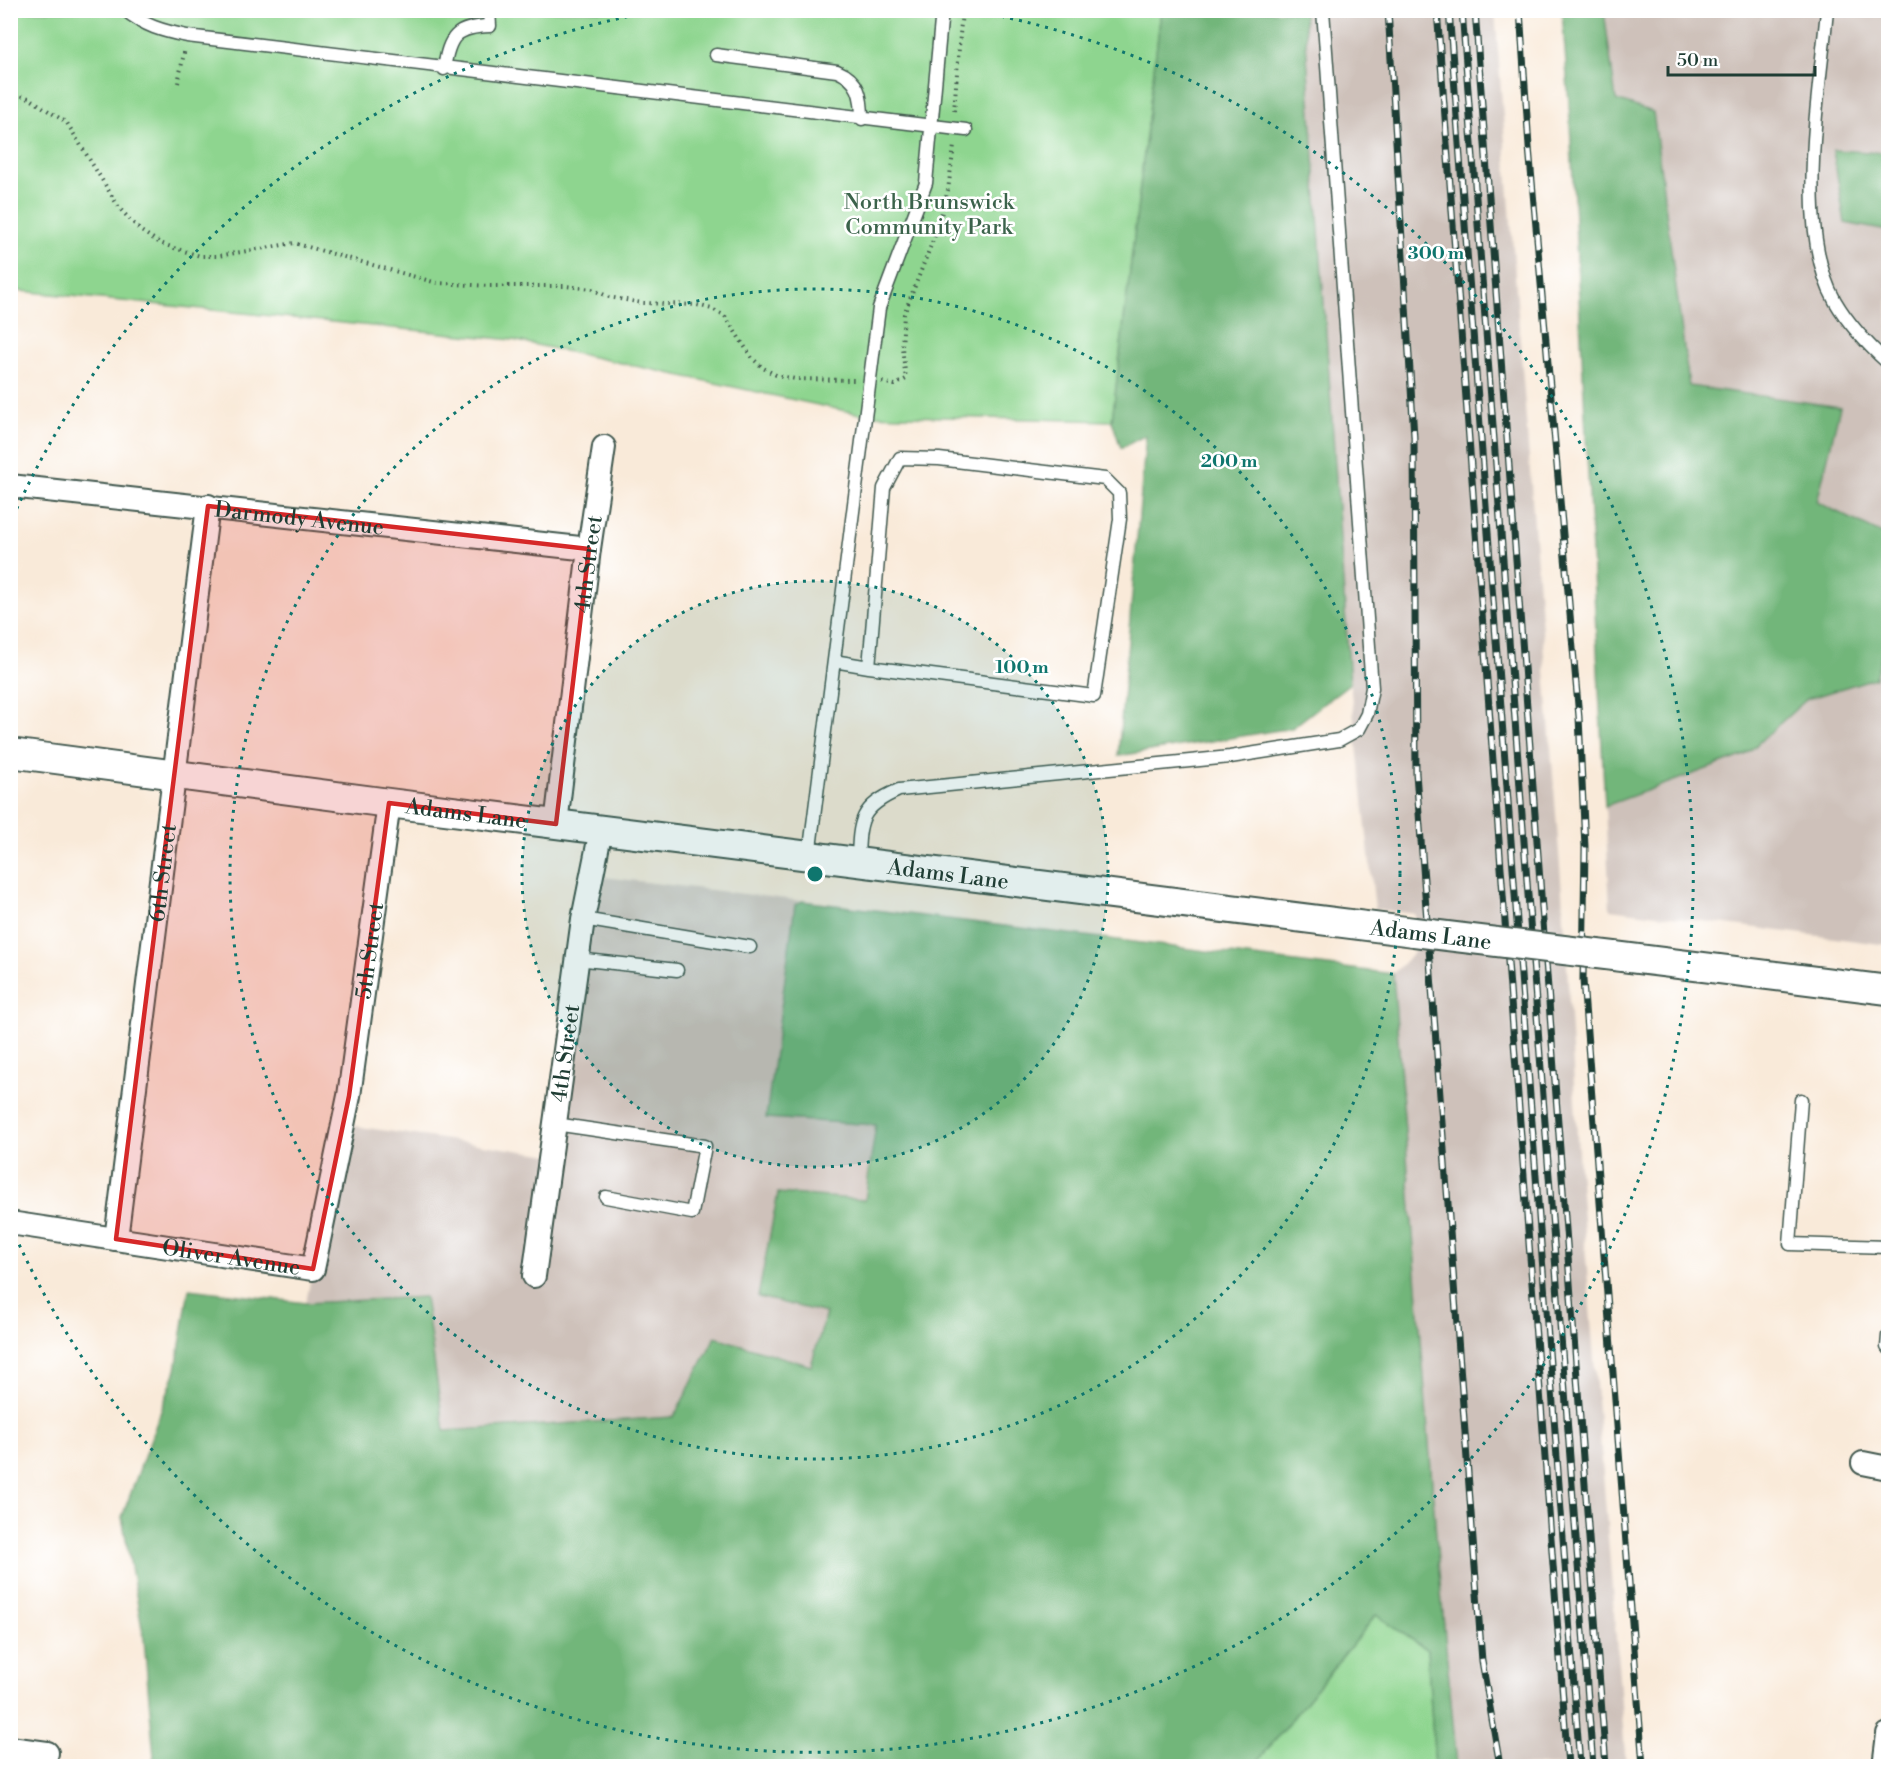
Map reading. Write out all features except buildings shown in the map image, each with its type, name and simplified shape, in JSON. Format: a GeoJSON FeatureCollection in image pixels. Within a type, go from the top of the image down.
{"type":"FeatureCollection","features":[{"type":"Feature","properties":{"kind":"street","name":"4th Street"},"geometry":{"type":"LineString","coordinates":[[556,824],[589,549],[604,447]]}},
{"type":"Feature","properties":{"kind":"street","name":"Darmody Avenue"},"geometry":{"type":"LineString","coordinates":[[10,486],[589,549]]}},
{"type":"Feature","properties":{"kind":"street","name":"6th Street"},"geometry":{"type":"LineString","coordinates":[[116,1239],[172,773],[208,506]]}},
{"type":"Feature","properties":{"kind":"street","name":"Adams Lane"},"geometry":{"type":"LineString","coordinates":[[10,753],[601,830],[1888,990]]}},
{"type":"Feature","properties":{"kind":"street","name":"5th Street"},"geometry":{"type":"LineString","coordinates":[[349,1096],[389,803]]}},
{"type":"Feature","properties":{"kind":"street","name":"4th Street"},"geometry":{"type":"LineString","coordinates":[[534,1276],[582,919],[601,830]]}},
{"type":"Feature","properties":{"kind":"street","name":"Oliver Avenue"},"geometry":{"type":"LineString","coordinates":[[10,1223],[313,1269],[349,1096]]}},
{"type":"Feature","properties":{"kind":"street"},"geometry":{"type":"LineString","coordinates":[[1863,1463],[1888,1468]]}},
{"type":"Feature","properties":{"kind":"street"},"geometry":{"type":"LineString","coordinates":[[1884,1767],[1888,1734]]}},
{"type":"Feature","properties":{"kind":"street"},"geometry":{"type":"LineString","coordinates":[[10,1748],[47,1753]]}},
{"type":"Feature","properties":{"kind":"lane"},"geometry":{"type":"LineString","coordinates":[[125,10],[137,21],[157,30],[188,36],[444,69],[933,128],[966,130]]}},
{"type":"Feature","properties":{"kind":"lane"},"geometry":{"type":"LineString","coordinates":[[444,69],[449,43],[455,35],[464,29],[490,26],[489,10]]}},
{"type":"Feature","properties":{"kind":"lane"},"geometry":{"type":"LineString","coordinates":[[809,856],[879,308],[926,183],[933,128],[942,10]]}},
{"type":"Feature","properties":{"kind":"lane"},"geometry":{"type":"LineString","coordinates":[[858,861],[859,828],[865,812],[878,800],[899,790],[1230,757],[1339,740],[1359,729],[1367,714],[1372,688],[1323,10]]}},
{"type":"Feature","properties":{"kind":"lane"},"geometry":{"type":"LineString","coordinates":[[1827,10],[1811,193],[1820,264],[1834,300],[1862,340],[1888,363]]}},
{"type":"Feature","properties":{"kind":"lane"},"geometry":{"type":"LineString","coordinates":[[716,55],[837,70],[847,75],[860,91],[862,119]]}},
{"type":"Feature","properties":{"kind":"lane"},"geometry":{"type":"LineString","coordinates":[[834,661],[869,667],[1094,696],[1120,519],[1119,493],[1105,479],[939,459],[900,458],[884,488],[869,667]]}},
{"type":"Feature","properties":{"kind":"lane"},"geometry":{"type":"LineString","coordinates":[[582,919],[750,946]]}},
{"type":"Feature","properties":{"kind":"lane"},"geometry":{"type":"LineString","coordinates":[[577,958],[677,970]]}},
{"type":"Feature","properties":{"kind":"lane"},"geometry":{"type":"LineString","coordinates":[[1802,1100],[1790,1244],[1888,1247]]}},
{"type":"Feature","properties":{"kind":"lane"},"geometry":{"type":"LineString","coordinates":[[555,1124],[705,1146],[692,1213],[606,1197]]}},
{"type":"Feature","properties":{"kind":"path"},"geometry":{"type":"LineString","coordinates":[[954,111],[962,10]]}},
{"type":"Feature","properties":{"kind":"path"},"geometry":{"type":"LineString","coordinates":[[178,83],[188,36]]}},
{"type":"Feature","properties":{"kind":"path"},"geometry":{"type":"LineString","coordinates":[[10,92],[28,98],[67,123],[120,209],[141,231],[160,243],[174,248],[200,256],[218,256],[294,243],[437,283],[566,286],[592,289],[609,297],[642,303],[697,305],[712,309],[724,316],[752,358],[763,368],[776,375],[795,379],[857,381]]}},
{"type":"Feature","properties":{"kind":"path"},"geometry":{"type":"LineString","coordinates":[[882,382],[895,385],[906,379],[903,348],[904,314],[937,230],[948,190],[954,146]]}},
{"type":"Feature","properties":{"kind":"highlighted area"},"geometry":{"type":"Polygon","coordinates":[[[208,506],[589,549],[556,824],[389,803],[349,1096],[313,1269],[116,1239],[208,506]]]}},
{"type":"Feature","properties":{"kind":"shaded area"},"geometry":{"type":"Polygon","coordinates":[[[1304,11],[1495,11],[1565,932],[1579,1168],[1626,1766],[1457,1766],[1438,1561],[1393,974],[1414,952],[1415,914],[1375,909],[1350,683],[1304,11]]]}},
{"type":"Feature","properties":{"kind":"shaded area"},"geometry":{"type":"Polygon","coordinates":[[[1604,11],[1888,11],[1888,537],[1817,502],[1839,407],[1689,386],[1653,112],[1616,100],[1604,11]]]}},
{"type":"Feature","properties":{"kind":"shaded area"},"geometry":{"type":"Polygon","coordinates":[[[1888,632],[1888,945],[1610,909],[1605,806],[1745,755],[1807,698],[1875,678],[1888,632]]]}},
{"type":"Feature","properties":{"kind":"shaded area"},"geometry":{"type":"Polygon","coordinates":[[[588,875],[802,901],[795,906],[766,1118],[876,1125],[865,1201],[778,1193],[827,1313],[811,1367],[715,1337],[674,1417],[444,1431],[425,1297],[306,1303],[340,1124],[550,1155],[588,875]]]}},
{"type":"Feature","properties":{"kind":"green space","name":"North Brunswick Community Park"},"geometry":{"type":"Polygon","coordinates":[[[10,11],[1161,11],[1112,421],[865,415],[513,340],[11,290],[10,141],[14,127],[10,126],[10,11]]]}},
{"type":"Feature","properties":{"kind":"green space"},"geometry":{"type":"Polygon","coordinates":[[[1161,11],[1304,11],[1350,683],[1292,728],[1118,756],[1146,435],[1121,448],[1112,421],[1161,11]]]}},
{"type":"Feature","properties":{"kind":"green space"},"geometry":{"type":"Polygon","coordinates":[[[1562,11],[1604,11],[1616,100],[1653,112],[1689,386],[1840,407],[1817,502],[1888,537],[1888,632],[1875,678],[1807,699],[1745,755],[1605,806],[1569,103],[1562,11]]]}},
{"type":"Feature","properties":{"kind":"green space"},"geometry":{"type":"Polygon","coordinates":[[[1833,150],[1888,153],[1888,231],[1845,223],[1833,150]]]}},
{"type":"Feature","properties":{"kind":"green space"},"geometry":{"type":"Polygon","coordinates":[[[802,901],[1393,974],[1438,1561],[1457,1766],[1435,1766],[1427,1650],[1376,1615],[1254,1766],[149,1766],[154,1757],[144,1639],[122,1517],[176,1370],[189,1289],[306,1303],[425,1297],[444,1431],[674,1417],[715,1337],[811,1366],[826,1313],[758,1297],[778,1193],[865,1200],[876,1125],[766,1118],[795,905],[802,901]]]}},
{"type":"Feature","properties":{"kind":"green space"},"geometry":{"type":"Polygon","coordinates":[[[1376,1615],[1427,1650],[1435,1766],[1254,1766],[1376,1615]]]}},
{"type":"Feature","properties":{"kind":"railway"},"geometry":{"type":"LineString","coordinates":[[1388,10],[1414,437],[1416,773],[1482,1661],[1500,1766]]}},
{"type":"Feature","properties":{"kind":"railway"},"geometry":{"type":"LineString","coordinates":[[1437,10],[1568,1766]]}},
{"type":"Feature","properties":{"kind":"railway"},"geometry":{"type":"LineString","coordinates":[[1449,10],[1580,1766]]}},
{"type":"Feature","properties":{"kind":"railway"},"geometry":{"type":"LineString","coordinates":[[1462,10],[1593,1766]]}},
{"type":"Feature","properties":{"kind":"railway"},"geometry":{"type":"LineString","coordinates":[[1475,10],[1606,1766]]}},
{"type":"Feature","properties":{"kind":"railway"},"geometry":{"type":"LineString","coordinates":[[1520,10],[1529,147],[1579,717],[1585,847],[1583,980],[1643,1766]]}}]}
